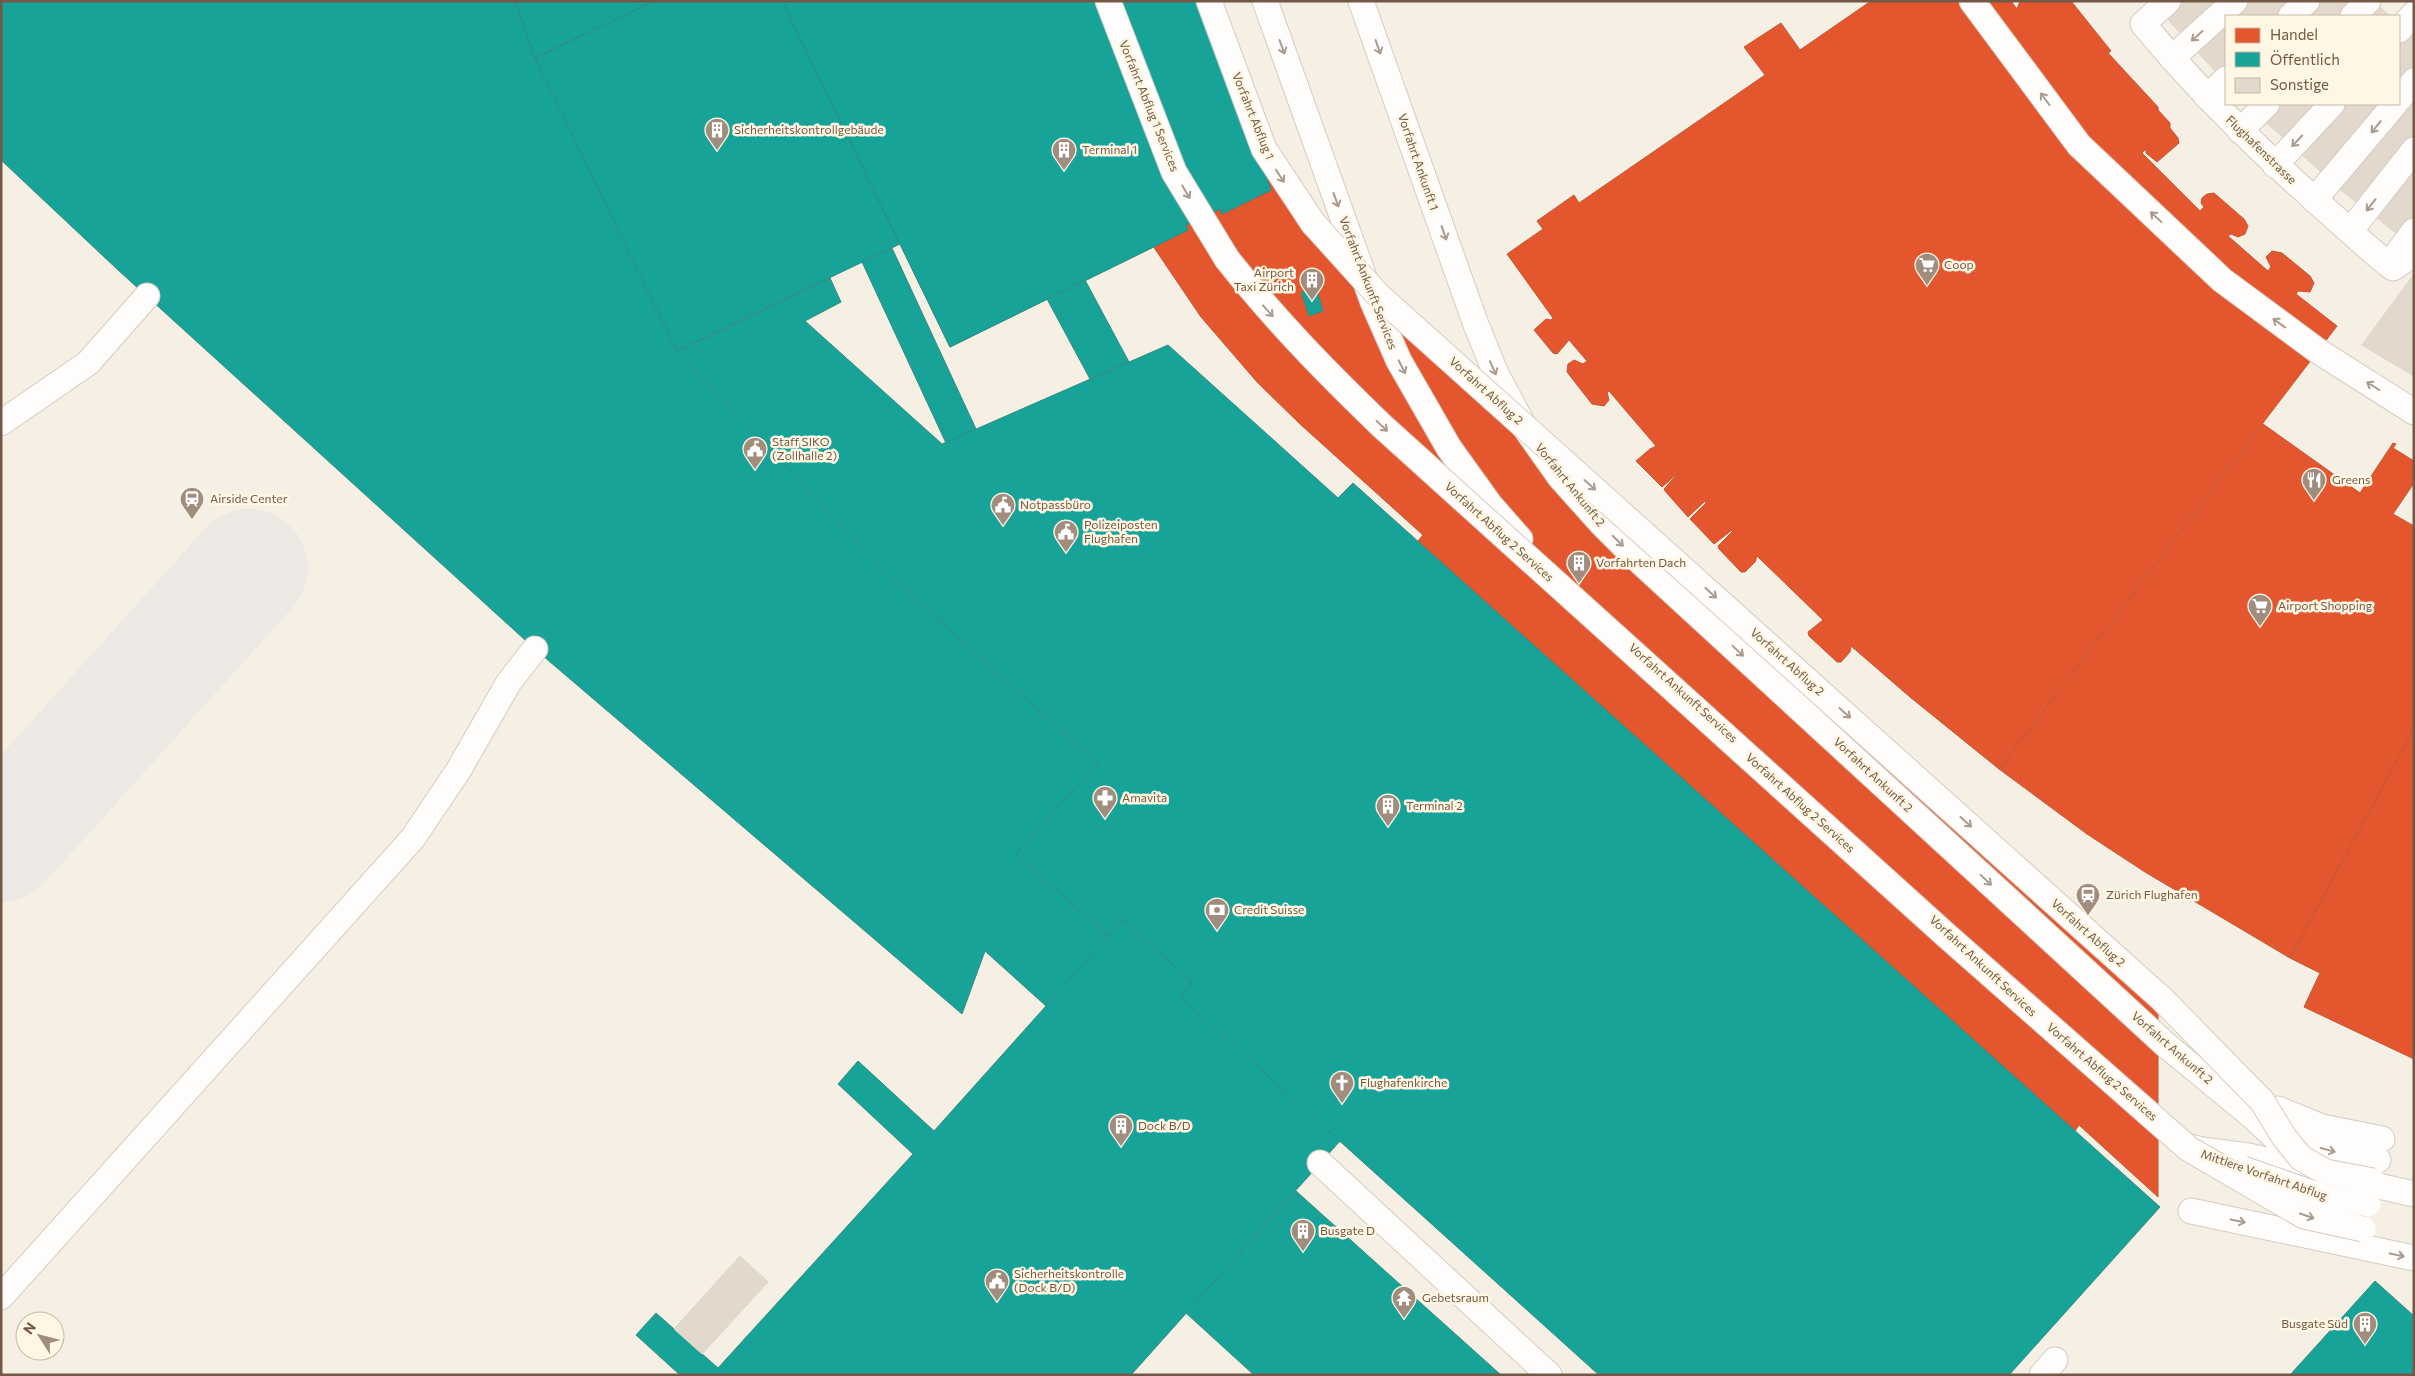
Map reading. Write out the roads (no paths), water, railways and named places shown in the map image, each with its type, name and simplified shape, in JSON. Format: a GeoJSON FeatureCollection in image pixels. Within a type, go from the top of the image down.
{"type":"FeatureCollection","features":[{"type":"Feature","properties":{"kind":"lane","name":"Vorfahrt Abflug 1 Services"},"geometry":{"type":"LineString","coordinates":[[1108,1],[1174,172],[1227,259]]}},
{"type":"Feature","properties":{"kind":"lane","name":"Vorfahrt Abflug 1"},"geometry":{"type":"LineString","coordinates":[[1209,1],[1264,149],[1313,223]]}},
{"type":"Feature","properties":{"kind":"lane","name":"Vorfahrt Ankunft Services"},"geometry":{"type":"LineString","coordinates":[[1265,1],[1370,295],[1392,346],[1414,390],[1449,448],[1485,498],[1514,533],[1588,607],[1867,859],[2166,1135],[2182,1144],[2202,1150],[2248,1156],[2328,1174]]}},
{"type":"Feature","properties":{"kind":"lane","name":"Vorfahrt Ankunft 1"},"geometry":{"type":"LineString","coordinates":[[1362,1],[1475,322]]}},
{"type":"Feature","properties":{"kind":"lane"},"geometry":{"type":"LineString","coordinates":[[1972,1],[2079,145],[2222,280],[2318,351],[2414,412]]}},
{"type":"Feature","properties":{"kind":"lane","name":"Flughafenstrasse"},"geometry":{"type":"LineString","coordinates":[[2168,1],[2143,24],[2207,97],[2240,131],[2275,165],[2389,265]]}},
{"type":"Feature","properties":{"kind":"lane"},"geometry":{"type":"LineString","coordinates":[[2172,58],[2235,1]]}},
{"type":"Feature","properties":{"kind":"lane"},"geometry":{"type":"LineString","coordinates":[[2292,15],[2307,1]]}},
{"type":"Feature","properties":{"kind":"lane"},"geometry":{"type":"LineString","coordinates":[[2354,15],[2368,1]]}},
{"type":"Feature","properties":{"kind":"lane"},"geometry":{"type":"LineString","coordinates":[[2400,29],[2414,14]]}},
{"type":"Feature","properties":{"kind":"lane"},"geometry":{"type":"LineString","coordinates":[[2207,97],[2225,80]]}},
{"type":"Feature","properties":{"kind":"lane"},"geometry":{"type":"LineString","coordinates":[[2400,98],[2414,81]]}},
{"type":"Feature","properties":{"kind":"lane"},"geometry":{"type":"LineString","coordinates":[[2240,131],[2266,105]]}},
{"type":"Feature","properties":{"kind":"lane"},"geometry":{"type":"LineString","coordinates":[[2275,165],[2331,105]]}},
{"type":"Feature","properties":{"kind":"lane"},"geometry":{"type":"LineString","coordinates":[[2314,200],[2394,105]]}},
{"type":"Feature","properties":{"kind":"lane"},"geometry":{"type":"LineString","coordinates":[[2350,231],[2414,150]]}},
{"type":"Feature","properties":{"kind":"lane","name":"Vorfahrt Abflug 2"},"geometry":{"type":"LineString","coordinates":[[1313,223],[1378,295],[2162,999],[2262,1100]]}},
{"type":"Feature","properties":{"kind":"lane"},"geometry":{"type":"LineString","coordinates":[[2414,231],[2389,265],[2393,268],[2414,254]]}},
{"type":"Feature","properties":{"kind":"lane","name":"Vorfahrt Abflug 2 Services"},"geometry":{"type":"LineString","coordinates":[[1227,259],[1265,308],[1320,367],[1382,426],[1946,936],[2189,1149]]}},
{"type":"Feature","properties":{"kind":"lane"},"geometry":{"type":"LineString","coordinates":[[1,422],[88,363],[147,296]]}},
{"type":"Feature","properties":{"kind":"lane","name":"Vorfahrt Ankunft 2"},"geometry":{"type":"LineString","coordinates":[[1475,322],[1496,374],[1524,426],[1580,501],[1624,547],[2167,1046],[2252,1116],[2286,1148],[2328,1174]]}},
{"type":"Feature","properties":{"kind":"lane"},"geometry":{"type":"LineString","coordinates":[[3,1290],[413,838],[458,771],[509,682],[535,649]]}},
{"type":"Feature","properties":{"kind":"lane"},"geometry":{"type":"LineString","coordinates":[[2262,1100],[2293,1149],[2301,1158],[2328,1174]]}},
{"type":"Feature","properties":{"kind":"lane"},"geometry":{"type":"LineString","coordinates":[[2262,1100],[2286,1126],[2312,1145],[2378,1175],[2414,1194]]}},
{"type":"Feature","properties":{"kind":"lane"},"geometry":{"type":"LineString","coordinates":[[2189,1149],[2304,1216],[2363,1229]]}},
{"type":"Feature","properties":{"kind":"lane","name":"Mittlere Vorfahrt Abflug"},"geometry":{"type":"LineString","coordinates":[[2189,1149],[2312,1194],[2378,1175]]}},
{"type":"Feature","properties":{"kind":"lane"},"geometry":{"type":"LineString","coordinates":[[2222,1161],[2296,1167],[2328,1174],[2378,1175],[2414,1186]]}},
{"type":"Feature","properties":{"kind":"lane"},"geometry":{"type":"LineString","coordinates":[[1320,1164],[1550,1375]]}},
{"type":"Feature","properties":{"kind":"lane"},"geometry":{"type":"LineString","coordinates":[[2378,1175],[2414,1206]]}},
{"type":"Feature","properties":{"kind":"lane"},"geometry":{"type":"LineString","coordinates":[[2191,1211],[2414,1258]]}},
{"type":"Feature","properties":{"kind":"place","name":"Sicherheitskontrollgebäude"},"geometry":{"type":"Point","coordinates":[717,151]}},
{"type":"Feature","properties":{"kind":"place","name":"Terminal 1"},"geometry":{"type":"Point","coordinates":[1064,171]}},
{"type":"Feature","properties":{"kind":"place","name":"Coop"},"geometry":{"type":"Point","coordinates":[1927,286]}},
{"type":"Feature","properties":{"kind":"place","name":"Airport Taxi Zürich"},"geometry":{"type":"Point","coordinates":[1312,301]}},
{"type":"Feature","properties":{"kind":"place","name":"Staff SIKO (Zollhalle 2)"},"geometry":{"type":"Point","coordinates":[755,470]}},
{"type":"Feature","properties":{"kind":"place","name":"Greens"},"geometry":{"type":"Point","coordinates":[2314,501]}},
{"type":"Feature","properties":{"kind":"place","name":"Airside Center"},"geometry":{"type":"Point","coordinates":[192,520]}},
{"type":"Feature","properties":{"kind":"place","name":"Notpassbüro"},"geometry":{"type":"Point","coordinates":[1003,526]}},
{"type":"Feature","properties":{"kind":"place","name":"Polizeiposten Flughafen"},"geometry":{"type":"Point","coordinates":[1066,553]}},
{"type":"Feature","properties":{"kind":"place","name":"Vorfahrten Dach"},"geometry":{"type":"Point","coordinates":[1579,584]}},
{"type":"Feature","properties":{"kind":"place","name":"Airport Shopping"},"geometry":{"type":"Point","coordinates":[2260,627]}},
{"type":"Feature","properties":{"kind":"place","name":"Amavita"},"geometry":{"type":"Point","coordinates":[1105,819]}},
{"type":"Feature","properties":{"kind":"place","name":"Terminal 2"},"geometry":{"type":"Point","coordinates":[1388,827]}},
{"type":"Feature","properties":{"kind":"place","name":"Zürich Flughafen"},"geometry":{"type":"Point","coordinates":[2088,916]}},
{"type":"Feature","properties":{"kind":"place","name":"Credit Suisse"},"geometry":{"type":"Point","coordinates":[1217,931]}},
{"type":"Feature","properties":{"kind":"place","name":"Flughafenkirche"},"geometry":{"type":"Point","coordinates":[1342,1104]}},
{"type":"Feature","properties":{"kind":"place","name":"Dock B/D"},"geometry":{"type":"Point","coordinates":[1121,1147]}},
{"type":"Feature","properties":{"kind":"place","name":"Busgate D"},"geometry":{"type":"Point","coordinates":[1303,1252]}},
{"type":"Feature","properties":{"kind":"place","name":"Sicherheitskontrolle (Dock B/D)"},"geometry":{"type":"Point","coordinates":[997,1302]}},
{"type":"Feature","properties":{"kind":"place","name":"Gebetsraum"},"geometry":{"type":"Point","coordinates":[1404,1319]}},
{"type":"Feature","properties":{"kind":"place","name":"Busgate Süd"},"geometry":{"type":"Point","coordinates":[2365,1345]}}]}
